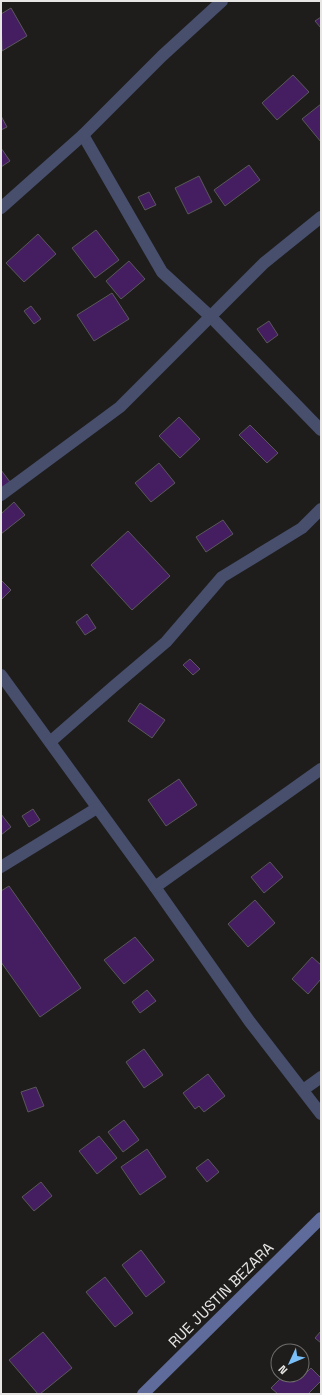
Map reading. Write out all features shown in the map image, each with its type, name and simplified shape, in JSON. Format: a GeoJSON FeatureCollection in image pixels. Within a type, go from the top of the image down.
{"type":"FeatureCollection","features":[{"type":"Feature","properties":{"kind":"street"},"geometry":{"type":"LineString","coordinates":[[1,208],[83,135],[162,56],[222,1]]}},
{"type":"Feature","properties":{"kind":"street"},"geometry":{"type":"LineString","coordinates":[[83,135],[162,272],[210,317],[321,430]]}},
{"type":"Feature","properties":{"kind":"street"},"geometry":{"type":"LineString","coordinates":[[1,495],[120,407],[264,263],[321,217]]}},
{"type":"Feature","properties":{"kind":"street"},"geometry":{"type":"LineString","coordinates":[[50,742],[112,686],[166,642],[222,577],[302,528],[321,509]]}},
{"type":"Feature","properties":{"kind":"street"},"geometry":{"type":"LineString","coordinates":[[1,675],[155,887],[250,1022],[321,1114]]}},
{"type":"Feature","properties":{"kind":"street"},"geometry":{"type":"LineString","coordinates":[[155,887],[321,769]]}},
{"type":"Feature","properties":{"kind":"street"},"geometry":{"type":"LineString","coordinates":[[1,867],[97,808]]}},
{"type":"Feature","properties":{"kind":"street"},"geometry":{"type":"LineString","coordinates":[[303,1090],[321,1077]]}},
{"type":"Feature","properties":{"kind":"street","name":"RUE JUSTIN BEZARA"},"geometry":{"type":"LineString","coordinates":[[143,1394],[321,1218]]}},
{"type":"Feature","properties":{"kind":"building"},"geometry":{"type":"Polygon","coordinates":[[[11,8],[27,36],[2,51],[1,14],[11,8]]]}},
{"type":"Feature","properties":{"kind":"building"},"geometry":{"type":"Polygon","coordinates":[[[321,17],[321,28],[315,21],[321,17]]]}},
{"type":"Feature","properties":{"kind":"building"},"geometry":{"type":"Polygon","coordinates":[[[293,75],[309,92],[277,120],[262,103],[293,75]]]}},
{"type":"Feature","properties":{"kind":"building"},"geometry":{"type":"Polygon","coordinates":[[[321,104],[321,142],[302,119],[321,104]]]}},
{"type":"Feature","properties":{"kind":"building"},"geometry":{"type":"Polygon","coordinates":[[[1,116],[7,127],[1,130],[1,116]]]}},
{"type":"Feature","properties":{"kind":"building"},"geometry":{"type":"Polygon","coordinates":[[[1,148],[10,161],[1,167],[1,148]]]}},
{"type":"Feature","properties":{"kind":"building"},"geometry":{"type":"Polygon","coordinates":[[[249,165],[260,180],[225,206],[214,190],[249,165]]]}},
{"type":"Feature","properties":{"kind":"building"},"geometry":{"type":"Polygon","coordinates":[[[199,176],[212,202],[188,214],[175,188],[199,176]]]}},
{"type":"Feature","properties":{"kind":"building"},"geometry":{"type":"Polygon","coordinates":[[[149,192],[156,205],[145,210],[138,197],[149,192]]]}},
{"type":"Feature","properties":{"kind":"building"},"geometry":{"type":"Polygon","coordinates":[[[96,230],[119,260],[95,278],[72,248],[96,230]]]}},
{"type":"Feature","properties":{"kind":"building"},"geometry":{"type":"Polygon","coordinates":[[[38,234],[56,254],[24,282],[6,263],[38,234]]]}},
{"type":"Feature","properties":{"kind":"building"},"geometry":{"type":"Polygon","coordinates":[[[129,261],[145,279],[121,299],[106,281],[129,261]]]}},
{"type":"Feature","properties":{"kind":"building"},"geometry":{"type":"Polygon","coordinates":[[[112,293],[129,319],[94,341],[77,315],[112,293]]]}},
{"type":"Feature","properties":{"kind":"building"},"geometry":{"type":"Polygon","coordinates":[[[31,306],[41,319],[34,324],[24,311],[31,306]]]}},
{"type":"Feature","properties":{"kind":"building"},"geometry":{"type":"Polygon","coordinates":[[[269,321],[278,335],[267,343],[257,329],[269,321]]]}},
{"type":"Feature","properties":{"kind":"building"},"geometry":{"type":"Polygon","coordinates":[[[179,417],[200,439],[180,458],[159,436],[179,417]]]}},
{"type":"Feature","properties":{"kind":"building"},"geometry":{"type":"Polygon","coordinates":[[[250,425],[278,453],[267,463],[239,435],[250,425]]]}},
{"type":"Feature","properties":{"kind":"building"},"geometry":{"type":"Polygon","coordinates":[[[159,463],[175,483],[151,502],[135,483],[159,463]]]}},
{"type":"Feature","properties":{"kind":"building"},"geometry":{"type":"Polygon","coordinates":[[[1,470],[10,482],[1,488],[1,470]]]}},
{"type":"Feature","properties":{"kind":"building"},"geometry":{"type":"Polygon","coordinates":[[[14,502],[25,515],[1,534],[1,514],[14,502]]]}},
{"type":"Feature","properties":{"kind":"building"},"geometry":{"type":"Polygon","coordinates":[[[223,520],[233,534],[206,552],[196,537],[223,520]]]}},
{"type":"Feature","properties":{"kind":"building"},"geometry":{"type":"Polygon","coordinates":[[[128,531],[170,576],[132,610],[91,565],[128,531]]]}},
{"type":"Feature","properties":{"kind":"building"},"geometry":{"type":"Polygon","coordinates":[[[1,580],[11,590],[1,600],[1,580]]]}},
{"type":"Feature","properties":{"kind":"building"},"geometry":{"type":"Polygon","coordinates":[[[87,614],[96,628],[85,635],[76,622],[87,614]]]}},
{"type":"Feature","properties":{"kind":"building"},"geometry":{"type":"Polygon","coordinates":[[[190,659],[200,669],[193,675],[183,665],[190,659]]]}},
{"type":"Feature","properties":{"kind":"building"},"geometry":{"type":"Polygon","coordinates":[[[140,703],[165,720],[152,738],[128,721],[140,703]]]}},
{"type":"Feature","properties":{"kind":"building"},"geometry":{"type":"Polygon","coordinates":[[[179,779],[197,805],[166,826],[148,800],[179,779]]]}},
{"type":"Feature","properties":{"kind":"building"},"geometry":{"type":"Polygon","coordinates":[[[33,809],[40,820],[29,827],[22,816],[33,809]]]}},
{"type":"Feature","properties":{"kind":"building"},"geometry":{"type":"Polygon","coordinates":[[[1,814],[11,827],[1,835],[1,814]]]}},
{"type":"Feature","properties":{"kind":"building"},"geometry":{"type":"Polygon","coordinates":[[[270,862],[283,877],[264,893],[251,877],[270,862]]]}},
{"type":"Feature","properties":{"kind":"building"},"geometry":{"type":"Polygon","coordinates":[[[9,886],[81,988],[40,1017],[1,962],[1,891],[9,886]]]}},
{"type":"Feature","properties":{"kind":"building"},"geometry":{"type":"Polygon","coordinates":[[[255,900],[275,923],[248,947],[228,924],[255,900]]]}},
{"type":"Feature","properties":{"kind":"building"},"geometry":{"type":"Polygon","coordinates":[[[135,937],[154,960],[124,984],[104,960],[135,937]]]}},
{"type":"Feature","properties":{"kind":"building"},"geometry":{"type":"Polygon","coordinates":[[[312,957],[321,965],[321,979],[308,994],[292,979],[312,957]]]}},
{"type":"Feature","properties":{"kind":"building"},"geometry":{"type":"Polygon","coordinates":[[[147,990],[156,1001],[140,1013],[132,1002],[147,990]]]}},
{"type":"Feature","properties":{"kind":"building"},"geometry":{"type":"Polygon","coordinates":[[[144,1049],[163,1075],[144,1088],[126,1062],[144,1049]]]}},
{"type":"Feature","properties":{"kind":"building"},"geometry":{"type":"Polygon","coordinates":[[[208,1074],[225,1096],[204,1112],[199,1106],[195,1109],[183,1093],[208,1074]]]}},
{"type":"Feature","properties":{"kind":"building"},"geometry":{"type":"Polygon","coordinates":[[[36,1087],[44,1106],[28,1112],[21,1092],[36,1087]]]}},
{"type":"Feature","properties":{"kind":"building"},"geometry":{"type":"Polygon","coordinates":[[[124,1120],[139,1140],[123,1152],[108,1132],[124,1120]]]}},
{"type":"Feature","properties":{"kind":"building"},"geometry":{"type":"Polygon","coordinates":[[[99,1136],[117,1158],[97,1174],[79,1151],[99,1136]]]}},
{"type":"Feature","properties":{"kind":"building"},"geometry":{"type":"Polygon","coordinates":[[[147,1149],[166,1177],[140,1195],[121,1167],[147,1149]]]}},
{"type":"Feature","properties":{"kind":"building"},"geometry":{"type":"Polygon","coordinates":[[[208,1159],[219,1172],[207,1182],[196,1168],[208,1159]]]}},
{"type":"Feature","properties":{"kind":"building"},"geometry":{"type":"Polygon","coordinates":[[[41,1182],[52,1196],[34,1211],[22,1197],[41,1182]]]}},
{"type":"Feature","properties":{"kind":"building"},"geometry":{"type":"Polygon","coordinates":[[[141,1250],[165,1282],[146,1297],[122,1265],[141,1250]]]}},
{"type":"Feature","properties":{"kind":"building"},"geometry":{"type":"Polygon","coordinates":[[[105,1277],[133,1313],[115,1327],[86,1292],[105,1277]]]}},
{"type":"Feature","properties":{"kind":"building"},"geometry":{"type":"Polygon","coordinates":[[[321,1331],[321,1343],[315,1338],[321,1331]]]}},
{"type":"Feature","properties":{"kind":"building"},"geometry":{"type":"Polygon","coordinates":[[[43,1332],[72,1368],[40,1394],[38,1394],[9,1360],[43,1332]]]}},
{"type":"Feature","properties":{"kind":"building"},"geometry":{"type":"Polygon","coordinates":[[[311,1368],[321,1378],[321,1381],[308,1394],[278,1394],[271,1388],[276,1383],[310,1383],[311,1368]]]}}]}
